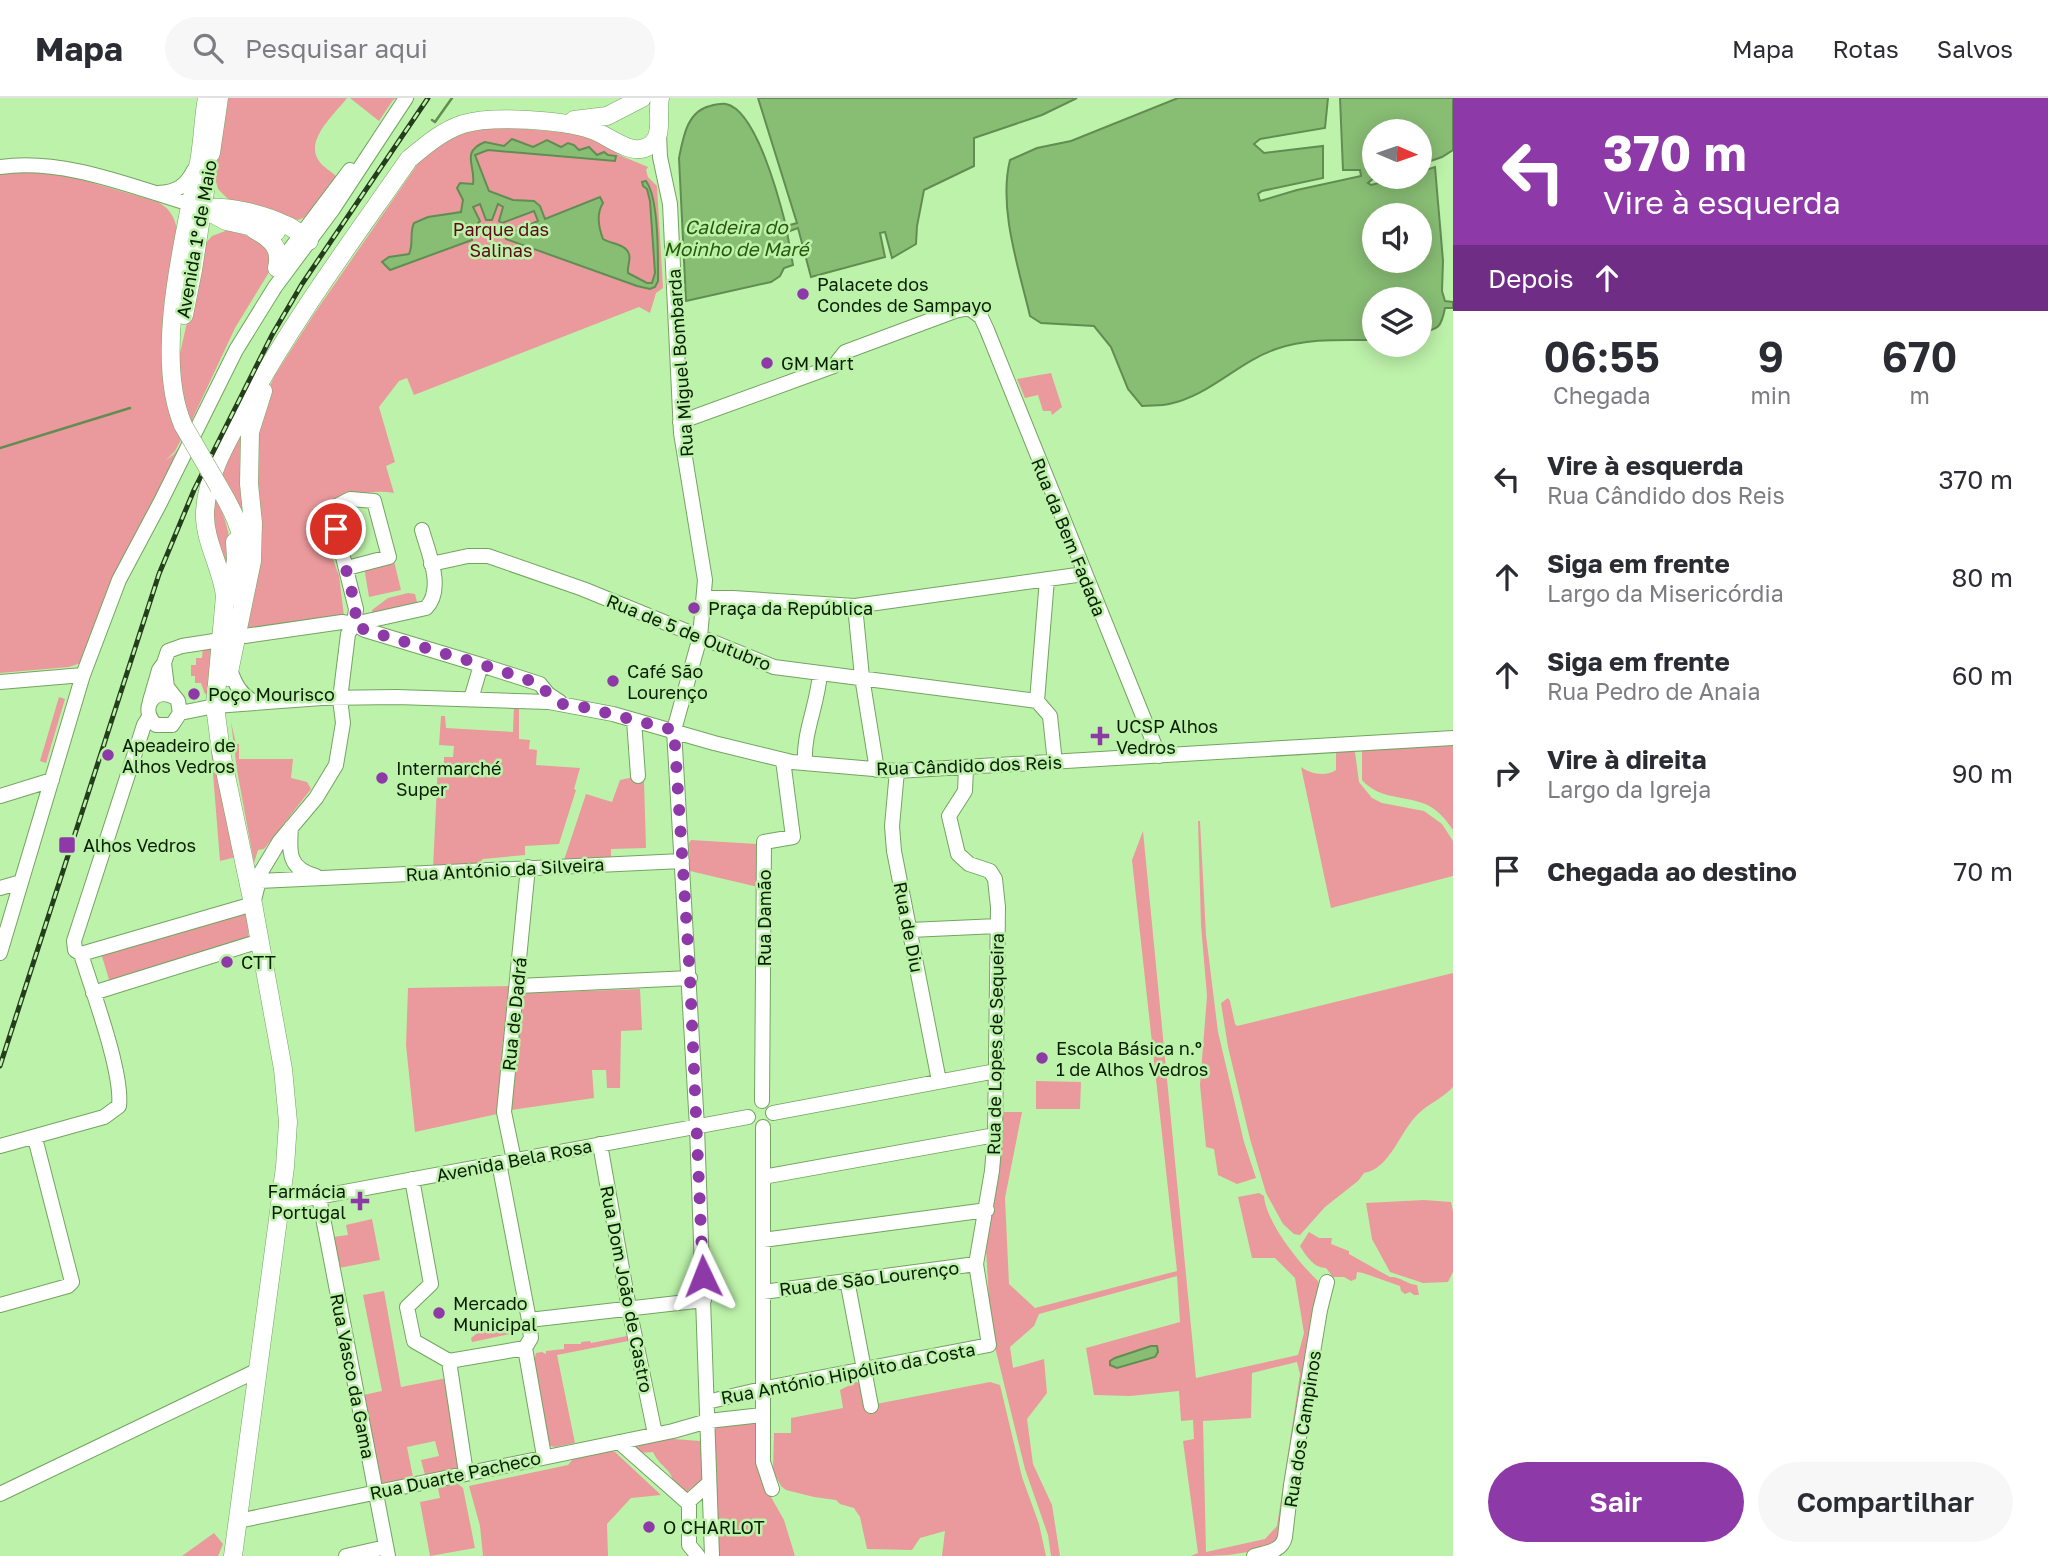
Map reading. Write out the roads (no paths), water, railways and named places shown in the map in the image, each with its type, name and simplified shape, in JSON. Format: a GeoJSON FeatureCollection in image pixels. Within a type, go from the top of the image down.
{"type":"FeatureCollection","features":[{"type":"Feature","properties":{"kind":"main road","name":"Avenida 1º de Maio"},"geometry":{"type":"LineString","coordinates":[[204,165],[207,98]]}},
{"type":"Feature","properties":{"kind":"main road","name":"Avenida 1º de Maio"},"geometry":{"type":"LineString","coordinates":[[219,98],[173,314],[170,346],[176,406],[183,425],[228,503]]}},
{"type":"Feature","properties":{"kind":"main road"},"geometry":{"type":"LineString","coordinates":[[233,1556],[287,1145],[287,1100],[230,788],[220,706],[218,636],[225,596],[223,579],[205,516],[207,493],[226,443],[274,355],[409,159],[438,136],[462,124],[495,119],[560,123],[594,130],[624,145],[642,149],[657,138],[660,98]]}},
{"type":"Feature","properties":{"kind":"main road"},"geometry":{"type":"LineString","coordinates":[[560,123],[607,116],[630,105],[646,105],[652,109],[659,124]]}},
{"type":"Feature","properties":{"kind":"main road"},"geometry":{"type":"LineString","coordinates":[[624,145],[614,126],[630,105]]}},
{"type":"Feature","properties":{"kind":"main road"},"geometry":{"type":"LineString","coordinates":[[204,165],[214,188],[239,220],[266,236],[275,245],[279,256],[276,268]]}},
{"type":"Feature","properties":{"kind":"main road","name":"Avenida 1º de Maio"},"geometry":{"type":"LineString","coordinates":[[172,381],[193,270],[196,206]]}},
{"type":"Feature","properties":{"kind":"main road"},"geometry":{"type":"LineString","coordinates":[[196,206],[218,217],[287,225],[304,238]]}},
{"type":"Feature","properties":{"kind":"main road"},"geometry":{"type":"LineString","coordinates":[[193,270],[207,235],[239,220],[304,238]]}},
{"type":"Feature","properties":{"kind":"main road"},"geometry":{"type":"LineString","coordinates":[[220,706],[251,569],[254,538],[249,484],[250,432],[274,355]]}},
{"type":"Feature","properties":{"kind":"main road"},"geometry":{"type":"LineString","coordinates":[[228,503],[242,536],[244,552],[240,612]]}},
{"type":"Feature","properties":{"kind":"main road"},"geometry":{"type":"LineString","coordinates":[[218,636],[231,599],[236,559],[235,534],[228,503]]}},
{"type":"Feature","properties":{"kind":"street"},"geometry":{"type":"LineString","coordinates":[[214,391],[304,238],[406,98]]}},
{"type":"Feature","properties":{"kind":"street","name":"Rua Miguel Bombarda"},"geometry":{"type":"LineString","coordinates":[[659,124],[662,173],[670,204],[680,422],[704,565],[700,638],[674,730],[697,1127],[712,1556]]}},
{"type":"Feature","properties":{"kind":"street"},"geometry":{"type":"LineString","coordinates":[[624,145],[644,156],[662,173]]}},
{"type":"Feature","properties":{"kind":"street"},"geometry":{"type":"LineString","coordinates":[[153,193],[169,192],[187,183],[204,165]]}},
{"type":"Feature","properties":{"kind":"street"},"geometry":{"type":"LineString","coordinates":[[0,167],[48,166],[196,206]]}},
{"type":"Feature","properties":{"kind":"street"},"geometry":{"type":"LineString","coordinates":[[0,953],[83,675],[119,580],[171,481],[245,320],[276,268],[304,238]]}},
{"type":"Feature","properties":{"kind":"street","name":"Rua da Bem Fadada"},"geometry":{"type":"LineString","coordinates":[[680,422],[834,366],[845,352],[969,308],[981,317],[1158,757]]}},
{"type":"Feature","properties":{"kind":"street"},"geometry":{"type":"LineString","coordinates":[[81,954],[253,904],[261,872],[279,842],[316,798],[336,765],[343,723],[341,699],[348,634],[354,624],[356,609],[331,509],[350,499],[374,501],[389,557],[347,568]]}},
{"type":"Feature","properties":{"kind":"street"},"geometry":{"type":"LineString","coordinates":[[354,624],[426,608],[432,602],[435,591],[422,530]]}},
{"type":"Feature","properties":{"kind":"street","name":"Rua de 5 de Outubro"},"geometry":{"type":"LineString","coordinates":[[431,564],[468,556],[488,556],[583,589],[774,667],[1037,701]]}},
{"type":"Feature","properties":{"kind":"street"},"geometry":{"type":"LineString","coordinates":[[704,598],[856,606],[1084,574]]}},
{"type":"Feature","properties":{"kind":"street"},"geometry":{"type":"LineString","coordinates":[[1047,579],[1037,701],[1050,716],[1055,763]]}},
{"type":"Feature","properties":{"kind":"street"},"geometry":{"type":"LineString","coordinates":[[856,606],[862,677],[877,770]]}},
{"type":"Feature","properties":{"kind":"street"},"geometry":{"type":"LineString","coordinates":[[245,636],[342,622],[354,624],[365,630],[540,684],[548,694],[563,704]]}},
{"type":"Feature","properties":{"kind":"street"},"geometry":{"type":"LineString","coordinates":[[164,663],[167,687],[180,706],[176,722],[167,727],[156,725],[149,717],[148,706],[168,651],[218,636]]}},
{"type":"Feature","properties":{"kind":"street"},"geometry":{"type":"LineString","coordinates":[[471,699],[481,665]]}},
{"type":"Feature","properties":{"kind":"street"},"geometry":{"type":"LineString","coordinates":[[229,667],[238,689],[256,703]]}},
{"type":"Feature","properties":{"kind":"street"},"geometry":{"type":"LineString","coordinates":[[805,763],[805,741],[817,700],[820,673]]}},
{"type":"Feature","properties":{"kind":"street"},"geometry":{"type":"LineString","coordinates":[[0,682],[83,675]]}},
{"type":"Feature","properties":{"kind":"street"},"geometry":{"type":"LineString","coordinates":[[150,701],[158,694],[164,693],[174,697]]}},
{"type":"Feature","properties":{"kind":"street","name":"Rua Cândido dos Reis"},"geometry":{"type":"LineString","coordinates":[[180,713],[256,703],[397,697],[563,704],[635,720],[783,760],[897,771],[1453,738]]}},
{"type":"Feature","properties":{"kind":"street"},"geometry":{"type":"LineString","coordinates":[[0,1146],[36,1138],[104,1116],[118,1107],[120,1094],[115,1069],[81,954],[75,950],[74,941],[144,724],[149,717]]}},
{"type":"Feature","properties":{"kind":"street"},"geometry":{"type":"LineString","coordinates":[[635,720],[638,776]]}},
{"type":"Feature","properties":{"kind":"street","name":"Rua Damão"},"geometry":{"type":"LineString","coordinates":[[762,1101],[764,842],[793,837],[783,760]]}},
{"type":"Feature","properties":{"kind":"street","name":"Rua de Lopes de Sequeira"},"geometry":{"type":"LineString","coordinates":[[966,768],[967,787],[949,816],[958,854],[969,863],[990,871],[995,879],[998,926],[995,1135],[976,1264],[989,1345]]}},
{"type":"Feature","properties":{"kind":"street","name":"Rua de Diu"},"geometry":{"type":"LineString","coordinates":[[897,771],[892,826],[894,851],[939,1081]]}},
{"type":"Feature","properties":{"kind":"street"},"geometry":{"type":"LineString","coordinates":[[0,796],[52,780]]}},
{"type":"Feature","properties":{"kind":"street","name":"Rua António da Silveira"},"geometry":{"type":"LineString","coordinates":[[291,827],[293,862],[313,876],[328,878]]}},
{"type":"Feature","properties":{"kind":"street","name":"Rua António da Silveira"},"geometry":{"type":"LineString","coordinates":[[259,881],[682,861]]}},
{"type":"Feature","properties":{"kind":"street","name":"Rua de Dadrá"},"geometry":{"type":"LineString","coordinates":[[528,867],[504,1112],[507,1161],[531,1338],[525,1348],[544,1456]]}},
{"type":"Feature","properties":{"kind":"street"},"geometry":{"type":"LineString","coordinates":[[0,888],[21,882]]}},
{"type":"Feature","properties":{"kind":"street"},"geometry":{"type":"LineString","coordinates":[[910,930],[998,926]]}},
{"type":"Feature","properties":{"kind":"street"},"geometry":{"type":"LineString","coordinates":[[93,993],[260,942]]}},
{"type":"Feature","properties":{"kind":"street"},"geometry":{"type":"LineString","coordinates":[[518,986],[690,978]]}},
{"type":"Feature","properties":{"kind":"street"},"geometry":{"type":"LineString","coordinates":[[774,1113],[996,1071]]}},
{"type":"Feature","properties":{"kind":"street"},"geometry":{"type":"LineString","coordinates":[[762,1101],[769,1104],[774,1113],[770,1123],[763,1127],[754,1125],[748,1117],[752,1104],[762,1101]]}},
{"type":"Feature","properties":{"kind":"street","name":"Avenida Bela Rosa"},"geometry":{"type":"LineString","coordinates":[[280,1204],[748,1117]]}},
{"type":"Feature","properties":{"kind":"street"},"geometry":{"type":"LineString","coordinates":[[763,1127],[763,1462],[772,1489]]}},
{"type":"Feature","properties":{"kind":"street"},"geometry":{"type":"LineString","coordinates":[[763,1177],[995,1135]]}},
{"type":"Feature","properties":{"kind":"street"},"geometry":{"type":"LineString","coordinates":[[0,1305],[68,1286],[72,1282],[36,1138]]}},
{"type":"Feature","properties":{"kind":"street","name":"Rua Dom João de Castro"},"geometry":{"type":"LineString","coordinates":[[600,1144],[655,1434]]}},
{"type":"Feature","properties":{"kind":"street"},"geometry":{"type":"LineString","coordinates":[[412,1179],[431,1284],[407,1307],[414,1341],[449,1361],[525,1348]]}},
{"type":"Feature","properties":{"kind":"street","name":"Rua Vasco da Gama"},"geometry":{"type":"LineString","coordinates":[[319,1197],[387,1551]]}},
{"type":"Feature","properties":{"kind":"street"},"geometry":{"type":"LineString","coordinates":[[763,1240],[986,1210]]}},
{"type":"Feature","properties":{"kind":"street","name":"Rua de São Lourenço"},"geometry":{"type":"LineString","coordinates":[[762,1292],[976,1264]]}},
{"type":"Feature","properties":{"kind":"street"},"geometry":{"type":"LineString","coordinates":[[847,1280],[871,1406]]}},
{"type":"Feature","properties":{"kind":"street","name":"Rua dos Campinos"},"geometry":{"type":"LineString","coordinates":[[1254,1556],[1279,1549],[1283,1545],[1320,1310],[1327,1282]]}},
{"type":"Feature","properties":{"kind":"street"},"geometry":{"type":"LineString","coordinates":[[529,1320],[704,1300]]}},
{"type":"Feature","properties":{"kind":"street","name":"Rua António Hipólito da Costa"},"geometry":{"type":"LineString","coordinates":[[707,1402],[863,1368],[989,1345]]}},
{"type":"Feature","properties":{"kind":"street"},"geometry":{"type":"LineString","coordinates":[[449,1361],[466,1473]]}},
{"type":"Feature","properties":{"kind":"street"},"geometry":{"type":"LineString","coordinates":[[0,1494],[258,1370]]}},
{"type":"Feature","properties":{"kind":"street","name":"Rua Duarte Pacheco"},"geometry":{"type":"LineString","coordinates":[[238,1521],[673,1431],[708,1421],[762,1415]]}},
{"type":"Feature","properties":{"kind":"street","name":"Rua Duarte Pacheco"},"geometry":{"type":"LineString","coordinates":[[673,1431],[708,1437]]}},
{"type":"Feature","properties":{"kind":"street"},"geometry":{"type":"LineString","coordinates":[[619,1442],[688,1503]]}},
{"type":"Feature","properties":{"kind":"street"},"geometry":{"type":"LineString","coordinates":[[698,1556],[689,1545],[688,1503],[709,1483]]}},
{"type":"Feature","properties":{"kind":"street"},"geometry":{"type":"LineString","coordinates":[[346,1556],[387,1551]]}},
{"type":"Feature","properties":{"kind":"water","name":"Caldeira do Moinho de Maré"},"geometry":{"type":"Polygon","coordinates":[[[758,98],[1077,98],[1042,115],[974,138],[974,166],[924,190],[916,244],[892,258],[885,232],[880,233],[885,257],[811,277],[798,228],[787,232],[793,265],[784,268],[780,276],[771,282],[686,301],[679,158],[687,126],[696,113],[715,105],[726,104],[737,110],[747,122],[765,157],[786,226],[797,223],[758,98]]]}},
{"type":"Feature","properties":{"kind":"water"},"geometry":{"type":"Polygon","coordinates":[[[1178,98],[1328,98],[1325,128],[1260,139],[1254,144],[1264,153],[1323,146],[1323,178],[1262,191],[1258,194],[1260,201],[1361,176],[1360,170],[1343,170],[1340,98],[1453,98],[1453,150],[1432,160],[1432,119],[1362,119],[1362,189],[1432,189],[1432,168],[1435,167],[1443,261],[1442,291],[1445,301],[1453,302],[1453,308],[1445,308],[1442,320],[1432,329],[1432,287],[1362,287],[1362,340],[1325,340],[1288,345],[1262,355],[1184,400],[1166,405],[1142,406],[1128,389],[1111,347],[1094,326],[1041,323],[1030,316],[1011,238],[1007,179],[1010,160],[1037,148],[1071,141],[1178,98]]]}},
{"type":"Feature","properties":{"kind":"water"},"geometry":{"type":"Polygon","coordinates":[[[512,139],[533,147],[547,140],[561,147],[568,143],[579,150],[589,147],[597,155],[604,152],[616,156],[615,161],[488,150],[475,155],[489,191],[513,200],[534,201],[540,206],[545,219],[600,197],[603,203],[598,220],[603,239],[622,246],[627,251],[628,273],[652,283],[655,273],[650,201],[642,182],[646,181],[653,201],[657,229],[658,281],[655,287],[650,289],[637,286],[506,239],[506,235],[538,221],[534,211],[502,223],[499,221],[503,207],[498,204],[492,220],[486,220],[480,204],[473,207],[480,221],[474,227],[459,222],[457,229],[472,234],[472,240],[390,270],[382,262],[389,257],[409,254],[414,223],[428,217],[461,212],[463,200],[457,188],[460,183],[473,184],[471,155],[477,146],[485,142],[504,146],[512,139]]]}},
{"type":"Feature","properties":{"kind":"water"},"geometry":{"type":"Polygon","coordinates":[[[1157,1346],[1155,1357],[1117,1368],[1110,1365],[1110,1361],[1115,1358],[1157,1346]]]}},
{"type":"Feature","properties":{"kind":"waterway"},"geometry":{"type":"LineString","coordinates":[[432,120],[435,122],[452,98]]}},
{"type":"Feature","properties":{"kind":"waterway"},"geometry":{"type":"LineString","coordinates":[[0,448],[130,408]]}},
{"type":"Feature","properties":{"kind":"railway"},"geometry":{"type":"LineString","coordinates":[[0,1066],[159,574],[194,490],[272,335],[302,284],[428,98]]}},
{"type":"Feature","properties":{"kind":"place","name":"Palacete dos Condes de Sampayo"},"geometry":{"type":"Point","coordinates":[803,294]}},
{"type":"Feature","properties":{"kind":"place","name":"GM Mart"},"geometry":{"type":"Point","coordinates":[767,363]}},
{"type":"Feature","properties":{"kind":"place","name":"Praça da República"},"geometry":{"type":"Point","coordinates":[694,608]}},
{"type":"Feature","properties":{"kind":"place","name":"Café São Lourenço"},"geometry":{"type":"Point","coordinates":[613,681]}},
{"type":"Feature","properties":{"kind":"place","name":"Poço Mourisco"},"geometry":{"type":"Point","coordinates":[194,694]}},
{"type":"Feature","properties":{"kind":"place","name":"UCSP Alhos Vedros"},"geometry":{"type":"Point","coordinates":[1100,736]}},
{"type":"Feature","properties":{"kind":"place","name":"Apeadeiro de Alhos Vedros"},"geometry":{"type":"Point","coordinates":[108,755]}},
{"type":"Feature","properties":{"kind":"place","name":"Intermarché Super"},"geometry":{"type":"Point","coordinates":[382,778]}},
{"type":"Feature","properties":{"kind":"place","name":"Alhos Vedros"},"geometry":{"type":"Point","coordinates":[67,845]}},
{"type":"Feature","properties":{"kind":"place","name":"CTT"},"geometry":{"type":"Point","coordinates":[227,962]}},
{"type":"Feature","properties":{"kind":"place","name":"Escola Básica n.º 1 de Alhos Vedros"},"geometry":{"type":"Point","coordinates":[1042,1058]}},
{"type":"Feature","properties":{"kind":"place","name":"Farmácia Portugal"},"geometry":{"type":"Point","coordinates":[360,1201]}},
{"type":"Feature","properties":{"kind":"place","name":"Mercado Municipal"},"geometry":{"type":"Point","coordinates":[439,1313]}},
{"type":"Feature","properties":{"kind":"place","name":"O CHARLOT"},"geometry":{"type":"Point","coordinates":[649,1527]}},
{"type":"Feature","properties":{"kind":"park label","name":"Parque das Salinas"},"geometry":{"type":"Point","coordinates":[501,239]}}]}
